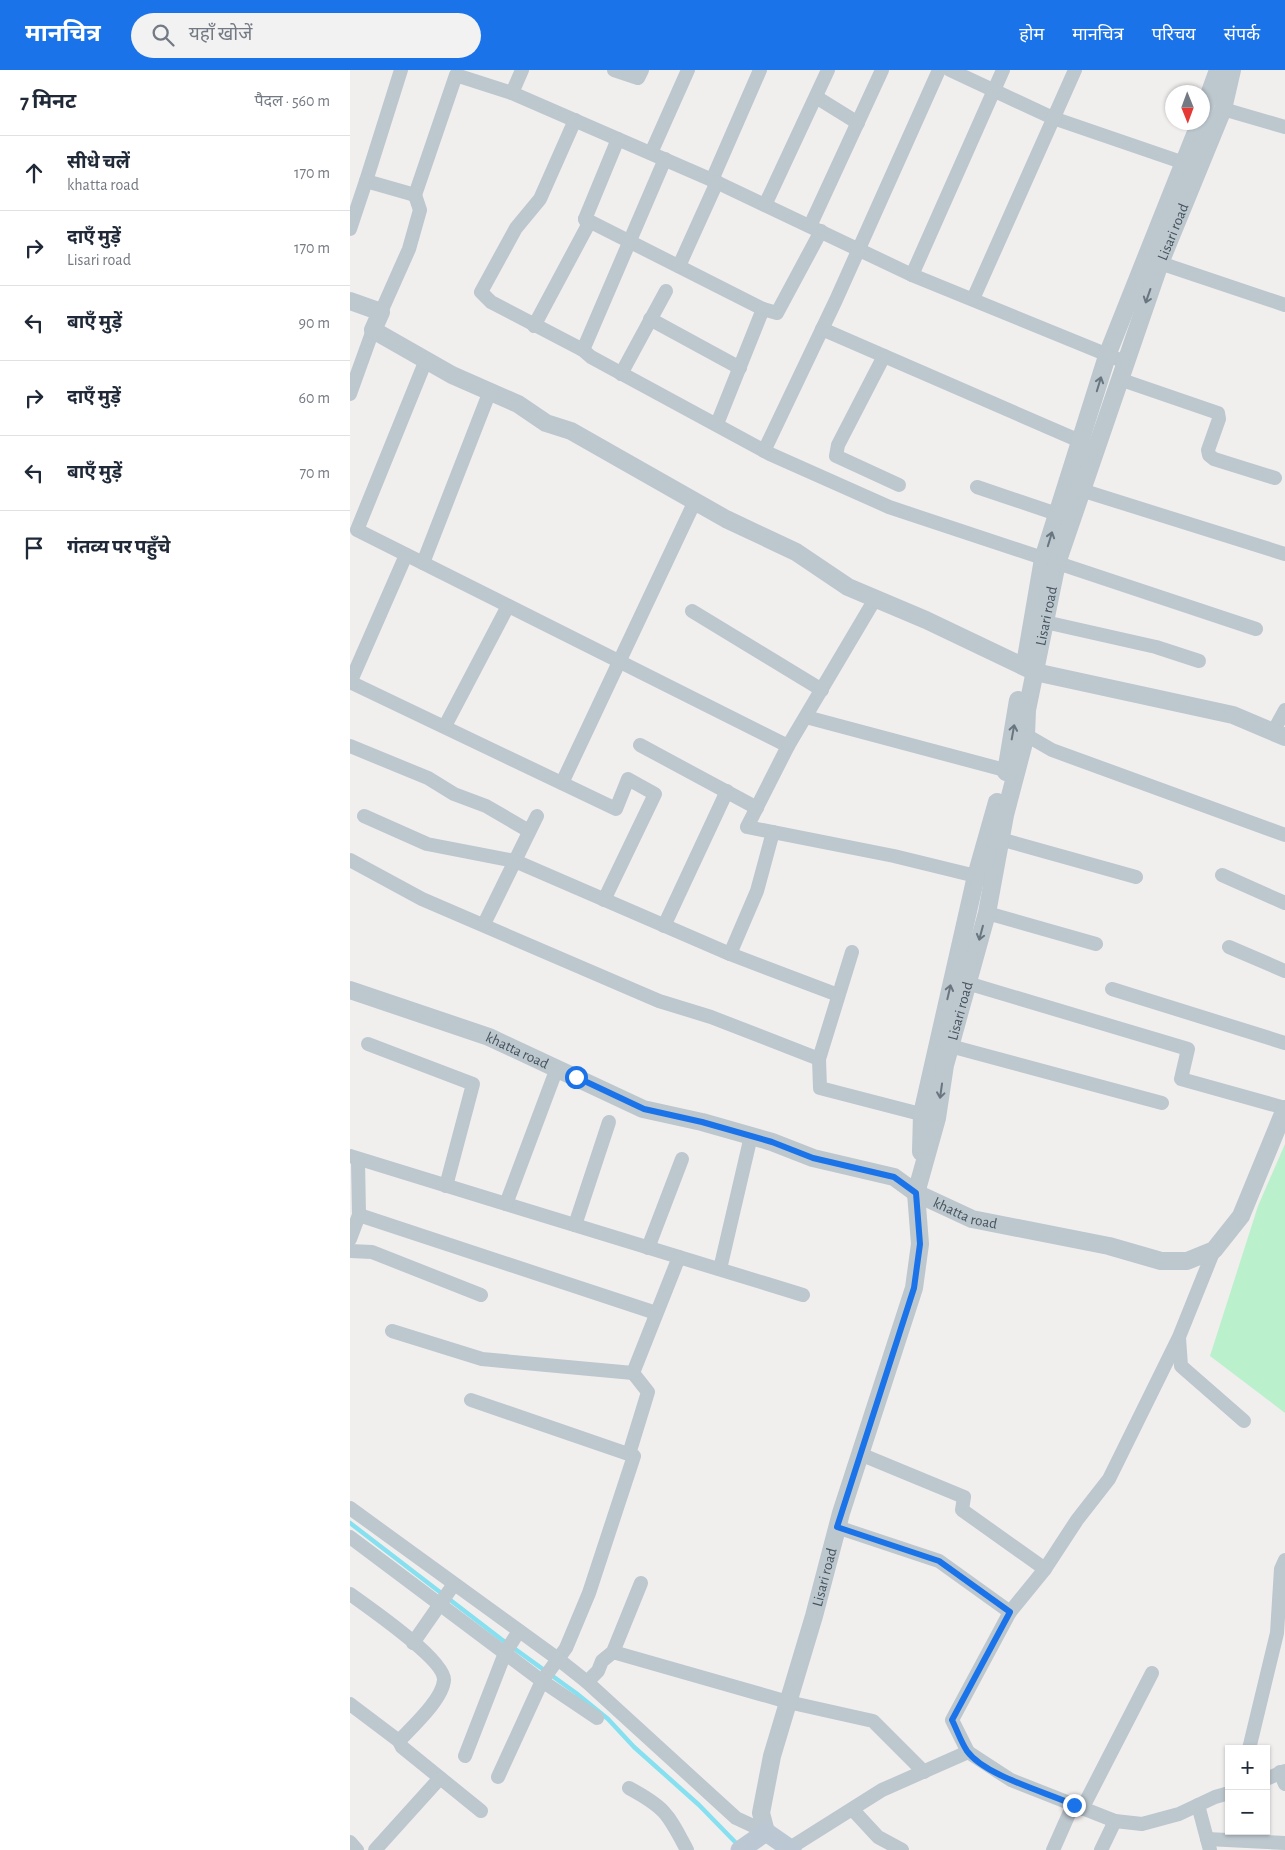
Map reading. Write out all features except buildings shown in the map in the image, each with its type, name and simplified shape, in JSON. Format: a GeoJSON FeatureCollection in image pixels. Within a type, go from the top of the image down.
{"type":"FeatureCollection","features":[{"type":"Feature","properties":{"kind":"main road"},"geometry":{"type":"LineString","coordinates":[[744,1848],[766,1832],[791,1849]]}},
{"type":"Feature","properties":{"kind":"street"},"geometry":{"type":"LineString","coordinates":[[350,230],[401,70]]}},
{"type":"Feature","properties":{"kind":"street"},"geometry":{"type":"LineString","coordinates":[[512,93],[522,70]]}},
{"type":"Feature","properties":{"kind":"street"},"geometry":{"type":"LineString","coordinates":[[614,70],[638,78],[642,70]]}},
{"type":"Feature","properties":{"kind":"street"},"geometry":{"type":"LineString","coordinates":[[651,153],[688,70]]}},
{"type":"Feature","properties":{"kind":"street"},"geometry":{"type":"LineString","coordinates":[[679,266],[760,70]]}},
{"type":"Feature","properties":{"kind":"street"},"geometry":{"type":"LineString","coordinates":[[765,205],[828,70]]}},
{"type":"Feature","properties":{"kind":"street"},"geometry":{"type":"LineString","coordinates":[[585,219],[763,309],[777,314],[882,70]]}},
{"type":"Feature","properties":{"kind":"street"},"geometry":{"type":"LineString","coordinates":[[764,451],[859,250],[939,70]]}},
{"type":"Feature","properties":{"kind":"street"},"geometry":{"type":"LineString","coordinates":[[950,70],[1053,118],[1192,166]]}},
{"type":"Feature","properties":{"kind":"street"},"geometry":{"type":"LineString","coordinates":[[912,275],[1003,70]]}},
{"type":"Feature","properties":{"kind":"street"},"geometry":{"type":"LineString","coordinates":[[973,299],[1075,70]]}},
{"type":"Feature","properties":{"kind":"street"},"geometry":{"type":"LineString","coordinates":[[1210,92],[1218,70]]}},
{"type":"Feature","properties":{"kind":"street","name":"Lisari road"},"geometry":{"type":"LineString","coordinates":[[1064,516],[1081,490],[1088,445],[1108,353],[1192,166],[1223,109],[1232,70]]}},
{"type":"Feature","properties":{"kind":"street"},"geometry":{"type":"LineString","coordinates":[[350,394],[373,330],[408,250],[420,210],[415,195],[456,75],[512,93],[715,181],[912,275],[1108,353],[1126,362]]}},
{"type":"Feature","properties":{"kind":"street"},"geometry":{"type":"LineString","coordinates":[[816,97],[858,123]]}},
{"type":"Feature","properties":{"kind":"street"},"geometry":{"type":"LineString","coordinates":[[1223,109],[1285,127]]}},
{"type":"Feature","properties":{"kind":"street"},"geometry":{"type":"LineString","coordinates":[[575,120],[540,199],[516,228],[481,292],[491,302],[583,350],[591,357],[621,374],[764,451],[889,507],[1256,629]]}},
{"type":"Feature","properties":{"kind":"street","name":"Lisari road"},"geometry":{"type":"LineString","coordinates":[[930,1116],[987,913],[984,878],[1000,839],[1050,561],[1088,445],[1120,378],[1160,264],[1192,166],[1199,130]]}},
{"type":"Feature","properties":{"kind":"street"},"geometry":{"type":"LineString","coordinates":[[534,326],[588,225],[585,219],[618,139]]}},
{"type":"Feature","properties":{"kind":"street"},"geometry":{"type":"LineString","coordinates":[[583,350],[631,242],[665,159]]}},
{"type":"Feature","properties":{"kind":"street"},"geometry":{"type":"LineString","coordinates":[[366,181],[415,195]]}},
{"type":"Feature","properties":{"kind":"street"},"geometry":{"type":"LineString","coordinates":[[1160,264],[1285,304]]}},
{"type":"Feature","properties":{"kind":"street"},"geometry":{"type":"LineString","coordinates":[[621,374],[666,291]]}},
{"type":"Feature","properties":{"kind":"street"},"geometry":{"type":"LineString","coordinates":[[350,301],[382,312]]}},
{"type":"Feature","properties":{"kind":"street"},"geometry":{"type":"LineString","coordinates":[[717,424],[763,309]]}},
{"type":"Feature","properties":{"kind":"street"},"geometry":{"type":"LineString","coordinates":[[650,319],[740,368]]}},
{"type":"Feature","properties":{"kind":"street"},"geometry":{"type":"LineString","coordinates":[[822,329],[1088,445]]}},
{"type":"Feature","properties":{"kind":"street"},"geometry":{"type":"LineString","coordinates":[[373,330],[452,375],[518,404],[546,423],[571,430],[755,534],[796,552],[848,587],[926,620],[1030,669],[1233,715],[1279,735],[1285,710]]}},
{"type":"Feature","properties":{"kind":"street"},"geometry":{"type":"LineString","coordinates":[[884,356],[838,445],[836,456],[899,484]]}},
{"type":"Feature","properties":{"kind":"street"},"geometry":{"type":"LineString","coordinates":[[426,360],[354,528],[788,746]]}},
{"type":"Feature","properties":{"kind":"street"},"geometry":{"type":"LineString","coordinates":[[1120,378],[1218,412],[1218,418],[1208,450],[1209,455],[1214,459],[1275,478]]}},
{"type":"Feature","properties":{"kind":"street"},"geometry":{"type":"LineString","coordinates":[[422,562],[490,391]]}},
{"type":"Feature","properties":{"kind":"street"},"geometry":{"type":"LineString","coordinates":[[977,487],[1064,516]]}},
{"type":"Feature","properties":{"kind":"street"},"geometry":{"type":"LineString","coordinates":[[1081,490],[1285,554]]}},
{"type":"Feature","properties":{"kind":"street"},"geometry":{"type":"LineString","coordinates":[[562,783],[695,501]]}},
{"type":"Feature","properties":{"kind":"street"},"geometry":{"type":"LineString","coordinates":[[406,554],[350,682],[616,809],[628,779],[655,794],[604,900]]}},
{"type":"Feature","properties":{"kind":"street","name":"Lisari road"},"geometry":{"type":"LineString","coordinates":[[766,1832],[761,1813],[772,1756],[837,1527],[914,1288],[920,1244],[918,1186],[930,1116],[984,878],[1011,772],[1026,735],[1030,669],[1045,622],[1050,561]]}},
{"type":"Feature","properties":{"kind":"street"},"geometry":{"type":"LineString","coordinates":[[875,599],[788,746],[747,827],[894,856],[984,878]]}},
{"type":"Feature","properties":{"kind":"street"},"geometry":{"type":"LineString","coordinates":[[445,726],[508,606]]}},
{"type":"Feature","properties":{"kind":"street"},"geometry":{"type":"LineString","coordinates":[[692,611],[822,690]]}},
{"type":"Feature","properties":{"kind":"street"},"geometry":{"type":"LineString","coordinates":[[1045,622],[1156,647],[1199,661]]}},
{"type":"Feature","properties":{"kind":"street"},"geometry":{"type":"LineString","coordinates":[[806,717],[1011,772]]}},
{"type":"Feature","properties":{"kind":"street"},"geometry":{"type":"LineString","coordinates":[[1026,735],[1052,750],[1285,835]]}},
{"type":"Feature","properties":{"kind":"street"},"geometry":{"type":"LineString","coordinates":[[640,745],[756,808]]}},
{"type":"Feature","properties":{"kind":"street"},"geometry":{"type":"LineString","coordinates":[[350,746],[428,778],[454,794],[486,806],[530,831]]}},
{"type":"Feature","properties":{"kind":"street"},"geometry":{"type":"LineString","coordinates":[[664,926],[727,791]]}},
{"type":"Feature","properties":{"kind":"street"},"geometry":{"type":"LineString","coordinates":[[364,816],[427,844],[515,861],[730,954],[838,995]]}},
{"type":"Feature","properties":{"kind":"street"},"geometry":{"type":"LineString","coordinates":[[484,924],[537,816]]}},
{"type":"Feature","properties":{"kind":"street"},"geometry":{"type":"LineString","coordinates":[[730,954],[756,891],[774,832]]}},
{"type":"Feature","properties":{"kind":"street"},"geometry":{"type":"LineString","coordinates":[[1000,839],[1136,877]]}},
{"type":"Feature","properties":{"kind":"street"},"geometry":{"type":"LineString","coordinates":[[350,860],[422,899],[659,1000],[711,1017],[818,1059]]}},
{"type":"Feature","properties":{"kind":"street"},"geometry":{"type":"LineString","coordinates":[[1222,875],[1285,903]]}},
{"type":"Feature","properties":{"kind":"street"},"geometry":{"type":"LineString","coordinates":[[987,913],[1096,944]]}},
{"type":"Feature","properties":{"kind":"street"},"geometry":{"type":"LineString","coordinates":[[1229,947],[1285,970]]}},
{"type":"Feature","properties":{"kind":"street"},"geometry":{"type":"LineString","coordinates":[[852,952],[818,1059],[820,1088],[930,1116]]}},
{"type":"Feature","properties":{"kind":"street"},"geometry":{"type":"LineString","coordinates":[[967,983],[1188,1049],[1181,1079],[1285,1109]]}},
{"type":"Feature","properties":{"kind":"street"},"geometry":{"type":"LineString","coordinates":[[1112,989],[1285,1042]]}},
{"type":"Feature","properties":{"kind":"street","name":"khatta road"},"geometry":{"type":"LineString","coordinates":[[350,990],[490,1037],[644,1109],[751,1136],[813,1158],[894,1177],[918,1186],[972,1219],[1108,1246],[1161,1261],[1187,1261],[1214,1250],[1241,1216],[1285,1109]]}},
{"type":"Feature","properties":{"kind":"street"},"geometry":{"type":"LineString","coordinates":[[368,1044],[473,1084],[446,1186]]}},
{"type":"Feature","properties":{"kind":"street"},"geometry":{"type":"LineString","coordinates":[[950,1046],[1162,1103]]}},
{"type":"Feature","properties":{"kind":"street"},"geometry":{"type":"LineString","coordinates":[[506,1204],[557,1068]]}},
{"type":"Feature","properties":{"kind":"street"},"geometry":{"type":"LineString","coordinates":[[575,1225],[609,1122]]}},
{"type":"Feature","properties":{"kind":"street"},"geometry":{"type":"LineString","coordinates":[[720,1270],[751,1136]]}},
{"type":"Feature","properties":{"kind":"street"},"geometry":{"type":"LineString","coordinates":[[350,1239],[359,1215],[354,1158],[803,1295]]}},
{"type":"Feature","properties":{"kind":"street"},"geometry":{"type":"LineString","coordinates":[[648,1248],[682,1159]]}},
{"type":"Feature","properties":{"kind":"street"},"geometry":{"type":"LineString","coordinates":[[359,1215],[656,1313]]}},
{"type":"Feature","properties":{"kind":"street"},"geometry":{"type":"LineString","coordinates":[[350,1250],[372,1252],[481,1295]]}},
{"type":"Feature","properties":{"kind":"street"},"geometry":{"type":"LineString","coordinates":[[1214,1250],[1178,1337],[1108,1479],[1077,1520],[1045,1569],[1010,1612],[952,1720],[968,1752],[1011,1780],[1114,1821],[1142,1824],[1179,1814],[1225,1795]]}},
{"type":"Feature","properties":{"kind":"street"},"geometry":{"type":"LineString","coordinates":[[633,1373],[679,1257]]}},
{"type":"Feature","properties":{"kind":"street"},"geometry":{"type":"LineString","coordinates":[[392,1331],[482,1359],[633,1373],[648,1392],[628,1454]]}},
{"type":"Feature","properties":{"kind":"street"},"geometry":{"type":"LineString","coordinates":[[1178,1337],[1181,1366],[1244,1422]]}},
{"type":"Feature","properties":{"kind":"street"},"geometry":{"type":"LineString","coordinates":[[471,1400],[634,1456],[589,1593],[566,1648],[542,1681],[498,1777]]}},
{"type":"Feature","properties":{"kind":"street"},"geometry":{"type":"LineString","coordinates":[[860,1454],[964,1497],[962,1510],[1045,1569]]}},
{"type":"Feature","properties":{"kind":"street"},"geometry":{"type":"LineString","coordinates":[[350,1508],[558,1659],[587,1682],[736,1818],[766,1832]]}},
{"type":"Feature","properties":{"kind":"street"},"geometry":{"type":"LineString","coordinates":[[837,1527],[939,1561],[1010,1612]]}},
{"type":"Feature","properties":{"kind":"street"},"geometry":{"type":"LineString","coordinates":[[350,1537],[542,1681],[597,1718]]}},
{"type":"Feature","properties":{"kind":"street"},"geometry":{"type":"LineString","coordinates":[[1250,1745],[1281,1620],[1281,1569],[1285,1560]]}},
{"type":"Feature","properties":{"kind":"street"},"geometry":{"type":"LineString","coordinates":[[587,1682],[598,1671],[602,1661],[613,1652],[641,1583]]}},
{"type":"Feature","properties":{"kind":"street"},"geometry":{"type":"LineString","coordinates":[[413,1642],[454,1584]]}},
{"type":"Feature","properties":{"kind":"street"},"geometry":{"type":"LineString","coordinates":[[350,1594],[413,1642],[443,1671],[444,1681],[439,1695],[399,1740]]}},
{"type":"Feature","properties":{"kind":"street"},"geometry":{"type":"LineString","coordinates":[[465,1756],[505,1653],[519,1630]]}},
{"type":"Feature","properties":{"kind":"street"},"geometry":{"type":"LineString","coordinates":[[613,1652],[788,1702],[873,1721],[924,1772]]}},
{"type":"Feature","properties":{"kind":"street"},"geometry":{"type":"LineString","coordinates":[[1053,1850],[1152,1674]]}},
{"type":"Feature","properties":{"kind":"street"},"geometry":{"type":"LineString","coordinates":[[350,1704],[380,1729],[399,1740],[402,1747],[481,1811]]}},
{"type":"Feature","properties":{"kind":"street"},"geometry":{"type":"LineString","coordinates":[[791,1849],[882,1790],[968,1752]]}},
{"type":"Feature","properties":{"kind":"street"},"geometry":{"type":"LineString","coordinates":[[1270,1778],[1283,1776]]}},
{"type":"Feature","properties":{"kind":"street"},"geometry":{"type":"LineString","coordinates":[[375,1850],[440,1778]]}},
{"type":"Feature","properties":{"kind":"street"},"geometry":{"type":"LineString","coordinates":[[629,1788],[664,1810],[673,1822],[687,1850]]}},
{"type":"Feature","properties":{"kind":"street"},"geometry":{"type":"LineString","coordinates":[[1198,1805],[1208,1845],[1285,1843]]}},
{"type":"Feature","properties":{"kind":"street"},"geometry":{"type":"LineString","coordinates":[[853,1810],[886,1847],[902,1850]]}},
{"type":"Feature","properties":{"kind":"street"},"geometry":{"type":"LineString","coordinates":[[1101,1850],[1114,1821]]}},
{"type":"Feature","properties":{"kind":"street"},"geometry":{"type":"LineString","coordinates":[[350,1842],[356,1850]]}},
{"type":"Feature","properties":{"kind":"green space"},"geometry":{"type":"Polygon","coordinates":[[[1285,1144],[1285,1413],[1210,1356],[1258,1206],[1285,1144]]]}},
{"type":"Feature","properties":{"kind":"waterway"},"geometry":{"type":"LineString","coordinates":[[350,1523],[608,1719],[634,1747],[699,1805],[739,1846]]}},
{"type":"Feature","properties":{"kind":"route"},"geometry":{"type":"LineString","coordinates":[[576,1077],[644,1109],[702,1122],[772,1142],[813,1158],[894,1177],[916,1193],[920,1244],[914,1288],[837,1527],[939,1561],[1010,1612],[952,1720],[968,1752],[989,1768],[1036,1791],[1074,1805]]}}]}
